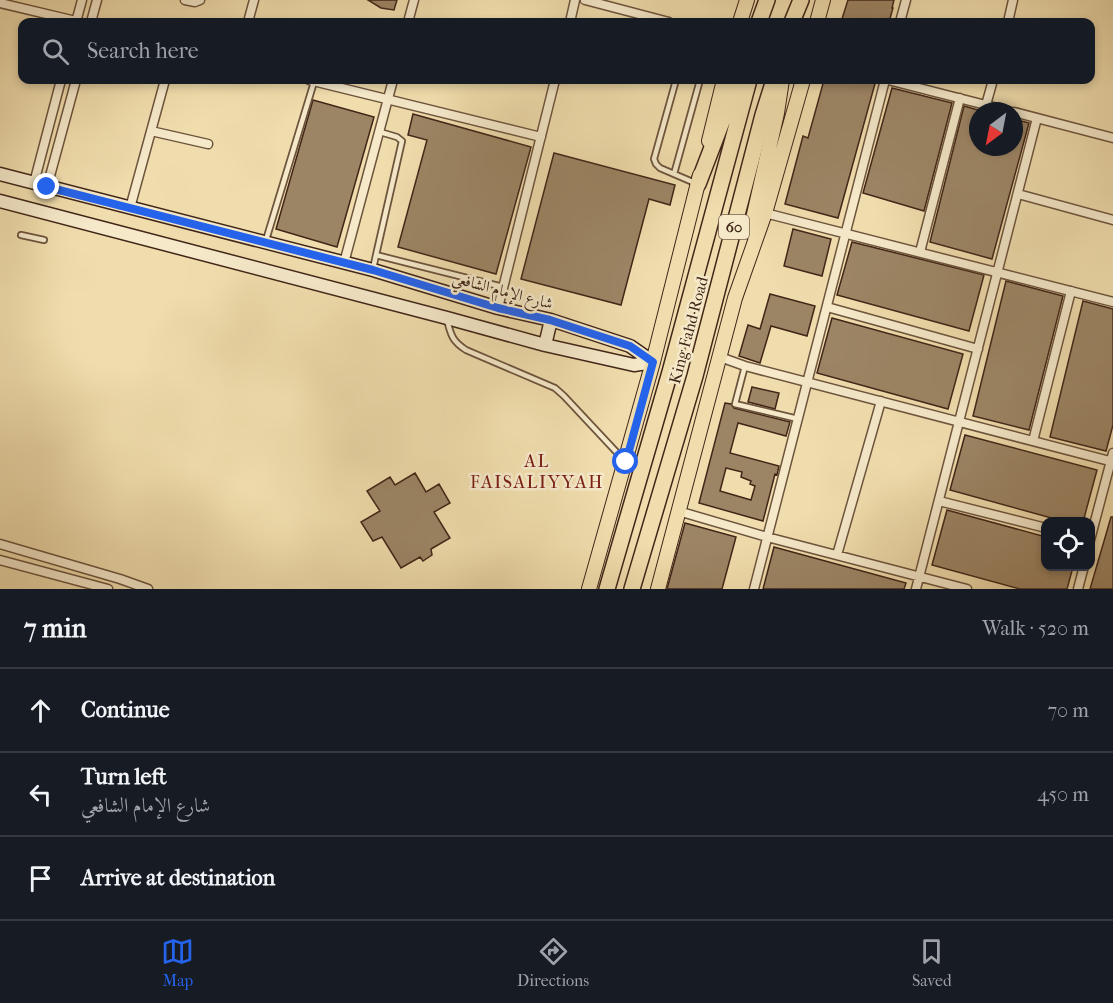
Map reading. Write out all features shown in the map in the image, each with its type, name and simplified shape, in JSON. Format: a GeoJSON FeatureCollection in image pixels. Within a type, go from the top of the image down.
{"type":"FeatureCollection","features":[{"type":"Feature","properties":{"kind":"highway"},"geometry":{"type":"LineString","coordinates":[[761,18],[769,0]]}},
{"type":"Feature","properties":{"kind":"highway"},"geometry":{"type":"LineString","coordinates":[[765,18],[769,0]]}},
{"type":"Feature","properties":{"kind":"highway"},"geometry":{"type":"LineString","coordinates":[[792,18],[795,0]]}},
{"type":"Feature","properties":{"kind":"highway"},"geometry":{"type":"LineString","coordinates":[[793,18],[801,0]]}},
{"type":"Feature","properties":{"kind":"highway"},"geometry":{"type":"LineString","coordinates":[[698,184],[736,84]]}},
{"type":"Feature","properties":{"kind":"highway","name":"King Fahd Road"},"geometry":{"type":"LineString","coordinates":[[607,589],[670,372],[748,84]]}},
{"type":"Feature","properties":{"kind":"highway","name":"King Fahd Road"},"geometry":{"type":"LineString","coordinates":[[632,589],[695,376],[773,84]]}},
{"type":"Feature","properties":{"kind":"main road"},"geometry":{"type":"LineString","coordinates":[[741,18],[747,0]]}},
{"type":"Feature","properties":{"kind":"main road"},"geometry":{"type":"LineString","coordinates":[[818,18],[823,0]]}},
{"type":"Feature","properties":{"kind":"main road"},"geometry":{"type":"LineString","coordinates":[[590,588],[653,362],[723,84]]}},
{"type":"Feature","properties":{"kind":"main road"},"geometry":{"type":"LineString","coordinates":[[659,585],[735,298],[777,113],[781,84]]}},
{"type":"Feature","properties":{"kind":"main road"},"geometry":{"type":"LineString","coordinates":[[735,298],[765,213],[802,84]]}},
{"type":"Feature","properties":{"kind":"main road","name":"شارع الإمام الشافعي"},"geometry":{"type":"LineString","coordinates":[[0,174],[373,270],[498,308],[550,320],[630,346],[653,362]]}},
{"type":"Feature","properties":{"kind":"main road"},"geometry":{"type":"LineString","coordinates":[[0,201],[545,345],[634,365],[653,362]]}},
{"type":"Feature","properties":{"kind":"main road"},"geometry":{"type":"LineString","coordinates":[[545,345],[550,320]]}},
{"type":"Feature","properties":{"kind":"street"},"geometry":{"type":"LineString","coordinates":[[79,18],[82,0]]}},
{"type":"Feature","properties":{"kind":"street"},"geometry":{"type":"LineString","coordinates":[[92,18],[97,0]]}},
{"type":"Feature","properties":{"kind":"street"},"geometry":{"type":"LineString","coordinates":[[185,0],[195,2],[200,0]]}},
{"type":"Feature","properties":{"kind":"street"},"geometry":{"type":"LineString","coordinates":[[249,18],[254,0]]}},
{"type":"Feature","properties":{"kind":"street"},"geometry":{"type":"LineString","coordinates":[[409,18],[414,0]]}},
{"type":"Feature","properties":{"kind":"street"},"geometry":{"type":"LineString","coordinates":[[571,18],[575,0]]}},
{"type":"Feature","properties":{"kind":"street"},"geometry":{"type":"LineString","coordinates":[[585,0],[654,18]]}},
{"type":"Feature","properties":{"kind":"street"},"geometry":{"type":"LineString","coordinates":[[901,18],[906,0]]}},
{"type":"Feature","properties":{"kind":"street"},"geometry":{"type":"LineString","coordinates":[[1009,18],[1013,0]]}},
{"type":"Feature","properties":{"kind":"street"},"geometry":{"type":"LineString","coordinates":[[0,3],[62,18]]}},
{"type":"Feature","properties":{"kind":"street"},"geometry":{"type":"LineString","coordinates":[[34,183],[60,84]]}},
{"type":"Feature","properties":{"kind":"street"},"geometry":{"type":"LineString","coordinates":[[47,187],[75,84]]}},
{"type":"Feature","properties":{"kind":"street"},"geometry":{"type":"LineString","coordinates":[[130,208],[164,84]]}},
{"type":"Feature","properties":{"kind":"street"},"geometry":{"type":"LineString","coordinates":[[328,84],[541,137]]}},
{"type":"Feature","properties":{"kind":"street"},"geometry":{"type":"LineString","coordinates":[[344,263],[392,84]]}},
{"type":"Feature","properties":{"kind":"street"},"geometry":{"type":"LineString","coordinates":[[498,308],[554,84]]}},
{"type":"Feature","properties":{"kind":"street"},"geometry":{"type":"LineString","coordinates":[[754,589],[885,84]]}},
{"type":"Feature","properties":{"kind":"street"},"geometry":{"type":"LineString","coordinates":[[902,84],[975,102]]}},
{"type":"Feature","properties":{"kind":"street"},"geometry":{"type":"LineString","coordinates":[[987,102],[992,84]]}},
{"type":"Feature","properties":{"kind":"street"},"geometry":{"type":"LineString","coordinates":[[920,252],[960,98]]}},
{"type":"Feature","properties":{"kind":"street"},"geometry":{"type":"LineString","coordinates":[[1023,114],[1113,138]]}},
{"type":"Feature","properties":{"kind":"street"},"geometry":{"type":"LineString","coordinates":[[916,589],[1037,118]]}},
{"type":"Feature","properties":{"kind":"street"},"geometry":{"type":"LineString","coordinates":[[151,131],[208,144]]}},
{"type":"Feature","properties":{"kind":"street"},"geometry":{"type":"LineString","coordinates":[[1018,194],[1113,220]]}},
{"type":"Feature","properties":{"kind":"street"},"geometry":{"type":"LineString","coordinates":[[765,213],[1113,302]]}},
{"type":"Feature","properties":{"kind":"street"},"geometry":{"type":"LineString","coordinates":[[1033,441],[1071,291]]}},
{"type":"Feature","properties":{"kind":"street"},"geometry":{"type":"LineString","coordinates":[[827,307],[978,349]]}},
{"type":"Feature","properties":{"kind":"street"},"geometry":{"type":"LineString","coordinates":[[720,357],[745,366],[959,422],[1112,459],[1095,525]]}},
{"type":"Feature","properties":{"kind":"street"},"geometry":{"type":"LineString","coordinates":[[837,555],[881,401]]}},
{"type":"Feature","properties":{"kind":"street"},"geometry":{"type":"LineString","coordinates":[[939,501],[1041,527]]}},
{"type":"Feature","properties":{"kind":"street"},"geometry":{"type":"LineString","coordinates":[[678,511],[767,537],[967,589]]}},
{"type":"Feature","properties":{"kind":"street"},"geometry":{"type":"LineString","coordinates":[[0,544],[148,589]]}},
{"type":"Feature","properties":{"kind":"street"},"geometry":{"type":"LineString","coordinates":[[0,560],[108,589]]}},
{"type":"Feature","properties":{"kind":"street"},"geometry":{"type":"LineString","coordinates":[[1078,589],[1083,571]]}},
{"type":"Feature","properties":{"kind":"street"},"geometry":{"type":"LineString","coordinates":[[118,589],[120,579]]}},
{"type":"Feature","properties":{"kind":"lane"},"geometry":{"type":"LineString","coordinates":[[265,243],[311,84]]}},
{"type":"Feature","properties":{"kind":"lane"},"geometry":{"type":"LineString","coordinates":[[675,84],[654,159],[660,168],[698,184]]}},
{"type":"Feature","properties":{"kind":"lane"},"geometry":{"type":"LineString","coordinates":[[674,174],[699,84]]}},
{"type":"Feature","properties":{"kind":"lane"},"geometry":{"type":"LineString","coordinates":[[373,270],[402,141],[397,137],[379,132]]}},
{"type":"Feature","properties":{"kind":"lane"},"geometry":{"type":"LineString","coordinates":[[21,235],[44,240]]}},
{"type":"Feature","properties":{"kind":"lane"},"geometry":{"type":"LineString","coordinates":[[376,255],[503,287]]}},
{"type":"Feature","properties":{"kind":"lane"},"geometry":{"type":"LineString","coordinates":[[447,318],[453,339],[458,345],[555,388],[626,462]]}},
{"type":"Feature","properties":{"kind":"lane"},"geometry":{"type":"LineString","coordinates":[[745,366],[735,404],[798,419]]}},
{"type":"Feature","properties":{"kind":"building"},"geometry":{"type":"Polygon","coordinates":[[[368,0],[397,0],[394,10],[381,8],[368,0]]]}},
{"type":"Feature","properties":{"kind":"building"},"geometry":{"type":"Polygon","coordinates":[[[848,0],[894,0],[890,18],[842,18],[848,0]]]}},
{"type":"Feature","properties":{"kind":"building"},"geometry":{"type":"Polygon","coordinates":[[[823,84],[875,84],[838,218],[785,204],[803,136],[808,138],[823,84]]]}},
{"type":"Feature","properties":{"kind":"building"},"geometry":{"type":"Polygon","coordinates":[[[892,88],[952,103],[924,211],[863,193],[892,88]]]}},
{"type":"Feature","properties":{"kind":"building"},"geometry":{"type":"Polygon","coordinates":[[[313,100],[374,117],[337,247],[276,229],[313,100]]]}},
{"type":"Feature","properties":{"kind":"building"},"geometry":{"type":"Polygon","coordinates":[[[964,106],[969,107],[969,156],[1020,156],[992,259],[930,242],[964,106]]]}},
{"type":"Feature","properties":{"kind":"building"},"geometry":{"type":"Polygon","coordinates":[[[413,114],[531,147],[496,274],[398,247],[427,140],[408,135],[413,114]]]}},
{"type":"Feature","properties":{"kind":"building"},"geometry":{"type":"Polygon","coordinates":[[[1023,121],[1029,123],[1023,145],[1023,121]]]}},
{"type":"Feature","properties":{"kind":"building"},"geometry":{"type":"Polygon","coordinates":[[[554,153],[675,185],[670,205],[649,199],[621,305],[521,279],[554,153]]]}},
{"type":"Feature","properties":{"kind":"building"},"geometry":{"type":"Polygon","coordinates":[[[793,229],[831,239],[822,276],[784,266],[793,229]]]}},
{"type":"Feature","properties":{"kind":"building"},"geometry":{"type":"Polygon","coordinates":[[[852,242],[984,275],[969,331],[837,295],[852,242]]]}},
{"type":"Feature","properties":{"kind":"building"},"geometry":{"type":"Polygon","coordinates":[[[1006,281],[1063,296],[1029,430],[973,416],[1006,281]]]}},
{"type":"Feature","properties":{"kind":"building"},"geometry":{"type":"Polygon","coordinates":[[[770,294],[815,306],[807,336],[771,326],[760,363],[739,356],[748,325],[760,329],[770,294]]]}},
{"type":"Feature","properties":{"kind":"building"},"geometry":{"type":"Polygon","coordinates":[[[1083,301],[1113,309],[1113,425],[1106,451],[1050,437],[1083,301]]]}},
{"type":"Feature","properties":{"kind":"building"},"geometry":{"type":"Polygon","coordinates":[[[832,318],[963,354],[948,409],[817,373],[832,318]]]}},
{"type":"Feature","properties":{"kind":"building"},"geometry":{"type":"Polygon","coordinates":[[[752,387],[779,393],[775,409],[748,402],[752,387]]]}},
{"type":"Feature","properties":{"kind":"building"},"geometry":{"type":"Polygon","coordinates":[[[725,403],[731,404],[734,408],[790,422],[786,436],[738,423],[730,453],[779,466],[763,521],[699,503],[725,403]],[[726,468],[720,491],[751,500],[755,486],[750,484],[751,481],[741,477],[742,472],[726,468]]]}},
{"type":"Feature","properties":{"kind":"building"},"geometry":{"type":"Polygon","coordinates":[[[965,435],[1097,470],[1084,517],[1048,517],[950,490],[965,435]]]}},
{"type":"Feature","properties":{"kind":"building"},"geometry":{"type":"Polygon","coordinates":[[[415,473],[426,492],[439,484],[450,503],[434,512],[450,538],[431,549],[432,555],[423,561],[420,557],[401,568],[382,537],[373,541],[361,522],[380,511],[367,491],[390,477],[395,485],[415,473]]]}},
{"type":"Feature","properties":{"kind":"building"},"geometry":{"type":"Polygon","coordinates":[[[947,510],[1041,536],[1041,571],[1072,571],[1067,589],[1020,589],[932,565],[947,510]]]}},
{"type":"Feature","properties":{"kind":"building"},"geometry":{"type":"Polygon","coordinates":[[[1111,517],[1113,517],[1113,589],[1090,589],[1111,517]]]}},
{"type":"Feature","properties":{"kind":"building"},"geometry":{"type":"Polygon","coordinates":[[[685,523],[736,537],[722,589],[667,589],[685,523]]]}},
{"type":"Feature","properties":{"kind":"building"},"geometry":{"type":"Polygon","coordinates":[[[774,547],[906,583],[904,589],[763,589],[774,547]]]}},
{"type":"Feature","properties":{"kind":"district","name":"AL FAISALIYYAH"},"geometry":{"type":"Point","coordinates":[537,471]}},
{"type":"Feature","properties":{"kind":"route"},"geometry":{"type":"LineString","coordinates":[[47,187],[373,270],[498,308],[550,320],[630,346],[653,362],[626,462]]}}]}
